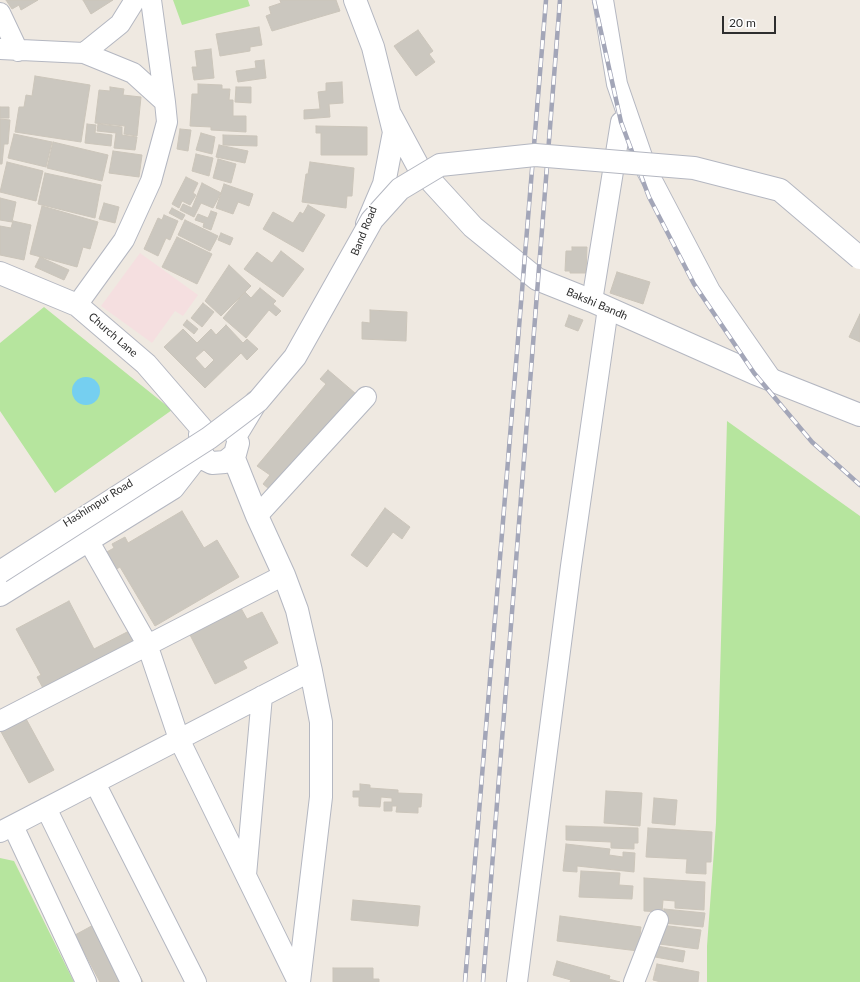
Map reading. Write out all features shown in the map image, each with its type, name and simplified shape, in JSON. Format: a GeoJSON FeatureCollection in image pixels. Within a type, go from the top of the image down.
{"type":"FeatureCollection","features":[{"type":"Feature","properties":{"kind":"main road","name":"Band Road"},"geometry":{"type":"LineString","coordinates":[[235,446],[257,402],[322,312],[354,258],[384,184],[394,132],[373,47],[356,0]]}},
{"type":"Feature","properties":{"kind":"main road","name":"Bakshi Bandh"},"geometry":{"type":"LineString","coordinates":[[391,116],[419,168],[473,227],[537,279],[600,304],[772,380],[860,415]]}},
{"type":"Feature","properties":{"kind":"main road"},"geometry":{"type":"LineString","coordinates":[[0,572],[209,438],[258,402],[295,357],[372,220],[400,189],[440,165],[535,155],[694,168],[780,190],[860,258]]}},
{"type":"Feature","properties":{"kind":"main road","name":"Church Lane"},"geometry":{"type":"LineString","coordinates":[[0,272],[77,305],[146,364],[203,430]]}},
{"type":"Feature","properties":{"kind":"main road"},"geometry":{"type":"LineString","coordinates":[[235,446],[225,462],[212,463],[206,460],[201,452],[199,435],[208,426],[221,424],[227,426],[235,446],[257,516],[284,575],[297,610],[321,722],[321,797],[299,982]]}},
{"type":"Feature","properties":{"kind":"main road"},"geometry":{"type":"LineString","coordinates":[[0,595],[173,488],[201,452]]}},
{"type":"Feature","properties":{"kind":"main road","name":"Hashimpur Road"},"geometry":{"type":"LineString","coordinates":[[0,565],[166,461],[201,452]]}},
{"type":"Feature","properties":{"kind":"street"},"geometry":{"type":"LineString","coordinates":[[84,53],[120,24],[135,0]]}},
{"type":"Feature","properties":{"kind":"street"},"geometry":{"type":"LineString","coordinates":[[77,305],[124,240],[151,180],[167,122],[151,0]]}},
{"type":"Feature","properties":{"kind":"street"},"geometry":{"type":"LineString","coordinates":[[602,0],[617,84],[647,171],[710,291],[772,380]]}},
{"type":"Feature","properties":{"kind":"street"},"geometry":{"type":"LineString","coordinates":[[0,13],[9,50],[84,53],[133,73],[165,102]]}},
{"type":"Feature","properties":{"kind":"street"},"geometry":{"type":"LineString","coordinates":[[517,982],[571,566],[621,122]]}},
{"type":"Feature","properties":{"kind":"street"},"geometry":{"type":"LineString","coordinates":[[257,516],[366,397]]}},
{"type":"Feature","properties":{"kind":"street"},"geometry":{"type":"LineString","coordinates":[[88,540],[147,644],[180,739],[299,982]]}},
{"type":"Feature","properties":{"kind":"street"},"geometry":{"type":"LineString","coordinates":[[0,721],[147,644],[284,575]]}},
{"type":"Feature","properties":{"kind":"street"},"geometry":{"type":"LineString","coordinates":[[86,982],[6,829],[311,671]]}},
{"type":"Feature","properties":{"kind":"street"},"geometry":{"type":"LineString","coordinates":[[246,875],[262,696]]}},
{"type":"Feature","properties":{"kind":"street"},"geometry":{"type":"LineString","coordinates":[[94,783],[196,982]]}},
{"type":"Feature","properties":{"kind":"street"},"geometry":{"type":"LineString","coordinates":[[46,808],[131,982]]}},
{"type":"Feature","properties":{"kind":"street"},"geometry":{"type":"LineString","coordinates":[[634,982],[658,920]]}},
{"type":"Feature","properties":{"kind":"shaded area"},"geometry":{"type":"Polygon","coordinates":[[[140,253],[198,295],[183,316],[175,311],[152,343],[101,306],[140,253]]]}},
{"type":"Feature","properties":{"kind":"green space"},"geometry":{"type":"Polygon","coordinates":[[[173,0],[248,0],[250,6],[182,25],[173,0]]]}},
{"type":"Feature","properties":{"kind":"green space"},"geometry":{"type":"Polygon","coordinates":[[[44,307],[172,410],[55,493],[0,411],[0,343],[44,307]]]}},
{"type":"Feature","properties":{"kind":"green space"},"geometry":{"type":"Polygon","coordinates":[[[727,421],[860,516],[860,982],[707,982],[707,946],[716,823],[727,421]]]}},
{"type":"Feature","properties":{"kind":"green space"},"geometry":{"type":"Polygon","coordinates":[[[0,858],[14,861],[74,982],[0,982],[0,858]]]}},
{"type":"Feature","properties":{"kind":"water"},"geometry":{"type":"Polygon","coordinates":[[[86,377],[92,378],[96,381],[99,385],[99,397],[96,401],[92,404],[86,405],[80,404],[76,401],[73,397],[72,391],[73,385],[76,381],[80,378],[86,377]]]}},
{"type":"Feature","properties":{"kind":"building"},"geometry":{"type":"Polygon","coordinates":[[[6,0],[38,0],[21,10],[19,5],[12,9],[6,0]]]}},
{"type":"Feature","properties":{"kind":"building"},"geometry":{"type":"Polygon","coordinates":[[[83,0],[113,0],[91,14],[83,0]]]}},
{"type":"Feature","properties":{"kind":"building"},"geometry":{"type":"Polygon","coordinates":[[[280,0],[336,0],[340,11],[272,31],[266,16],[271,14],[269,7],[281,3],[280,0]]]}},
{"type":"Feature","properties":{"kind":"building"},"geometry":{"type":"Polygon","coordinates":[[[259,27],[262,45],[250,47],[250,51],[220,56],[216,34],[259,27]]]}},
{"type":"Feature","properties":{"kind":"building"},"geometry":{"type":"Polygon","coordinates":[[[418,30],[433,51],[429,54],[435,62],[416,76],[394,46],[418,30]]]}},
{"type":"Feature","properties":{"kind":"building"},"geometry":{"type":"Polygon","coordinates":[[[211,49],[214,78],[194,80],[192,67],[197,67],[195,51],[211,49]]]}},
{"type":"Feature","properties":{"kind":"building"},"geometry":{"type":"Polygon","coordinates":[[[264,60],[266,78],[238,82],[236,71],[256,68],[255,61],[264,60]]]}},
{"type":"Feature","properties":{"kind":"building"},"geometry":{"type":"Polygon","coordinates":[[[35,76],[90,85],[81,142],[15,132],[19,107],[24,107],[26,95],[32,96],[35,76]]]}},
{"type":"Feature","properties":{"kind":"building"},"geometry":{"type":"Polygon","coordinates":[[[342,82],[343,103],[329,104],[330,117],[304,119],[304,110],[320,109],[318,92],[326,91],[326,83],[342,82]]]}},
{"type":"Feature","properties":{"kind":"building"},"geometry":{"type":"Polygon","coordinates":[[[198,84],[222,85],[222,89],[230,89],[229,100],[233,100],[233,116],[246,116],[246,132],[211,130],[211,127],[190,126],[192,94],[198,94],[198,84]]]}},
{"type":"Feature","properties":{"kind":"building"},"geometry":{"type":"Polygon","coordinates":[[[110,87],[124,89],[123,95],[141,97],[137,136],[124,134],[125,126],[95,123],[99,90],[110,91],[110,87]]]}},
{"type":"Feature","properties":{"kind":"building"},"geometry":{"type":"Polygon","coordinates":[[[236,87],[251,87],[251,103],[235,102],[236,87]]]}},
{"type":"Feature","properties":{"kind":"building"},"geometry":{"type":"Polygon","coordinates":[[[0,107],[9,107],[9,118],[0,118],[0,107]]]}},
{"type":"Feature","properties":{"kind":"building"},"geometry":{"type":"Polygon","coordinates":[[[0,119],[10,120],[8,144],[4,144],[2,164],[0,164],[0,119]]]}},
{"type":"Feature","properties":{"kind":"building"},"geometry":{"type":"Polygon","coordinates":[[[87,124],[96,125],[95,133],[112,135],[111,146],[85,143],[87,124]]]}},
{"type":"Feature","properties":{"kind":"building"},"geometry":{"type":"Polygon","coordinates":[[[98,124],[122,127],[122,135],[137,137],[135,150],[114,148],[116,133],[97,131],[98,124]]]}},
{"type":"Feature","properties":{"kind":"building"},"geometry":{"type":"Polygon","coordinates":[[[316,126],[367,127],[367,155],[321,155],[321,133],[316,133],[316,126]]]}},
{"type":"Feature","properties":{"kind":"building"},"geometry":{"type":"Polygon","coordinates":[[[180,129],[191,130],[188,151],[177,149],[180,129]]]}},
{"type":"Feature","properties":{"kind":"building"},"geometry":{"type":"Polygon","coordinates":[[[201,133],[215,137],[212,154],[196,150],[201,133]]]}},
{"type":"Feature","properties":{"kind":"building"},"geometry":{"type":"Polygon","coordinates":[[[14,134],[52,142],[46,167],[8,158],[14,134]]]}},
{"type":"Feature","properties":{"kind":"building"},"geometry":{"type":"Polygon","coordinates":[[[223,135],[257,136],[257,146],[223,145],[223,135]]]}},
{"type":"Feature","properties":{"kind":"building"},"geometry":{"type":"Polygon","coordinates":[[[53,142],[108,155],[102,181],[47,168],[53,142]]]}},
{"type":"Feature","properties":{"kind":"building"},"geometry":{"type":"Polygon","coordinates":[[[219,145],[248,151],[245,163],[216,157],[219,145]]]}},
{"type":"Feature","properties":{"kind":"building"},"geometry":{"type":"Polygon","coordinates":[[[113,151],[142,155],[139,177],[109,173],[113,151]]]}},
{"type":"Feature","properties":{"kind":"building"},"geometry":{"type":"Polygon","coordinates":[[[196,154],[213,158],[209,176],[192,171],[196,154]]]}},
{"type":"Feature","properties":{"kind":"building"},"geometry":{"type":"Polygon","coordinates":[[[218,159],[236,164],[231,183],[213,178],[218,159]]]}},
{"type":"Feature","properties":{"kind":"building"},"geometry":{"type":"Polygon","coordinates":[[[7,162],[43,171],[36,201],[0,192],[7,162]]]}},
{"type":"Feature","properties":{"kind":"building"},"geometry":{"type":"Polygon","coordinates":[[[310,162],[354,168],[352,196],[347,196],[346,208],[302,202],[306,174],[308,174],[310,162]]]}},
{"type":"Feature","properties":{"kind":"building"},"geometry":{"type":"Polygon","coordinates":[[[45,173],[101,185],[95,218],[38,204],[45,173]]]}},
{"type":"Feature","properties":{"kind":"building"},"geometry":{"type":"Polygon","coordinates":[[[186,177],[198,183],[193,193],[196,195],[190,205],[182,201],[179,208],[172,204],[186,177]]]}},
{"type":"Feature","properties":{"kind":"building"},"geometry":{"type":"Polygon","coordinates":[[[202,183],[221,193],[213,208],[201,203],[194,217],[180,210],[183,204],[192,208],[202,183]]]}},
{"type":"Feature","properties":{"kind":"building"},"geometry":{"type":"Polygon","coordinates":[[[224,184],[253,194],[249,206],[238,202],[233,214],[216,208],[224,184]]]}},
{"type":"Feature","properties":{"kind":"building"},"geometry":{"type":"Polygon","coordinates":[[[0,198],[16,202],[12,222],[0,220],[0,198]]]}},
{"type":"Feature","properties":{"kind":"building"},"geometry":{"type":"Polygon","coordinates":[[[104,203],[119,207],[115,223],[99,219],[104,203]]]}},
{"type":"Feature","properties":{"kind":"building"},"geometry":{"type":"Polygon","coordinates":[[[308,205],[325,215],[303,252],[263,229],[273,212],[293,223],[300,212],[303,214],[308,205]]]}},
{"type":"Feature","properties":{"kind":"building"},"geometry":{"type":"Polygon","coordinates":[[[42,206],[98,222],[90,249],[83,247],[77,267],[30,254],[42,206]]]}},
{"type":"Feature","properties":{"kind":"building"},"geometry":{"type":"Polygon","coordinates":[[[172,208],[185,215],[182,220],[169,213],[172,208]]]}},
{"type":"Feature","properties":{"kind":"building"},"geometry":{"type":"Polygon","coordinates":[[[211,211],[217,213],[211,230],[203,227],[204,223],[195,220],[198,214],[208,218],[211,211]]]}},
{"type":"Feature","properties":{"kind":"building"},"geometry":{"type":"Polygon","coordinates":[[[164,215],[178,221],[170,240],[166,238],[158,256],[144,249],[158,218],[162,220],[164,215]]]}},
{"type":"Feature","properties":{"kind":"building"},"geometry":{"type":"Polygon","coordinates":[[[185,220],[218,236],[210,251],[178,235],[185,220]]]}},
{"type":"Feature","properties":{"kind":"building"},"geometry":{"type":"Polygon","coordinates":[[[13,221],[31,225],[24,260],[0,255],[0,226],[11,228],[13,221]]]}},
{"type":"Feature","properties":{"kind":"building"},"geometry":{"type":"Polygon","coordinates":[[[221,233],[233,238],[230,245],[218,240],[221,233]]]}},
{"type":"Feature","properties":{"kind":"building"},"geometry":{"type":"Polygon","coordinates":[[[177,237],[212,254],[197,284],[162,267],[177,237]]]}},
{"type":"Feature","properties":{"kind":"building"},"geometry":{"type":"Polygon","coordinates":[[[572,247],[587,247],[586,273],[570,273],[570,271],[565,271],[566,251],[572,251],[572,247]]]}},
{"type":"Feature","properties":{"kind":"building"},"geometry":{"type":"Polygon","coordinates":[[[281,251],[304,269],[283,297],[244,269],[257,252],[272,263],[281,251]]]}},
{"type":"Feature","properties":{"kind":"building"},"geometry":{"type":"Polygon","coordinates":[[[40,257],[69,270],[64,280],[35,267],[40,257]]]}},
{"type":"Feature","properties":{"kind":"building"},"geometry":{"type":"Polygon","coordinates":[[[229,265],[251,286],[221,316],[205,301],[229,265]]]}},
{"type":"Feature","properties":{"kind":"building"},"geometry":{"type":"Polygon","coordinates":[[[617,272],[650,282],[643,304],[610,293],[617,272]]]}},
{"type":"Feature","properties":{"kind":"building"},"geometry":{"type":"Polygon","coordinates":[[[260,288],[276,301],[273,304],[281,311],[276,316],[269,310],[246,338],[223,318],[245,292],[251,298],[260,288]]]}},
{"type":"Feature","properties":{"kind":"building"},"geometry":{"type":"Polygon","coordinates":[[[203,303],[214,312],[202,327],[191,318],[203,303]]]}},
{"type":"Feature","properties":{"kind":"building"},"geometry":{"type":"Polygon","coordinates":[[[370,310],[407,312],[406,341],[362,339],[362,322],[370,323],[370,310]]]}},
{"type":"Feature","properties":{"kind":"building"},"geometry":{"type":"Polygon","coordinates":[[[860,314],[860,342],[849,337],[860,314]]]}},
{"type":"Feature","properties":{"kind":"building"},"geometry":{"type":"Polygon","coordinates":[[[569,315],[583,320],[578,331],[565,326],[569,315]]]}},
{"type":"Feature","properties":{"kind":"building"},"geometry":{"type":"Polygon","coordinates":[[[187,320],[198,329],[194,334],[183,325],[187,320]]]}},
{"type":"Feature","properties":{"kind":"building"},"geometry":{"type":"Polygon","coordinates":[[[226,325],[243,343],[247,339],[258,349],[247,360],[241,353],[205,388],[164,347],[183,329],[197,343],[211,329],[216,335],[226,325]],[[204,350],[195,358],[205,369],[214,360],[204,350]]]}},
{"type":"Feature","properties":{"kind":"building"},"geometry":{"type":"Polygon","coordinates":[[[328,370],[362,399],[280,498],[263,484],[270,475],[257,466],[326,384],[320,379],[328,370]]]}},
{"type":"Feature","properties":{"kind":"building"},"geometry":{"type":"Polygon","coordinates":[[[385,508],[410,527],[402,539],[393,532],[367,567],[351,555],[385,508]]]}},
{"type":"Feature","properties":{"kind":"building"},"geometry":{"type":"Polygon","coordinates":[[[182,511],[204,548],[217,540],[239,577],[155,626],[120,567],[113,571],[103,554],[114,548],[112,544],[125,537],[128,543],[182,511]]]}},
{"type":"Feature","properties":{"kind":"building"},"geometry":{"type":"Polygon","coordinates":[[[69,601],[94,649],[129,631],[136,644],[45,692],[37,677],[41,675],[16,629],[69,601]]]}},
{"type":"Feature","properties":{"kind":"building"},"geometry":{"type":"Polygon","coordinates":[[[237,601],[247,619],[262,612],[278,643],[243,661],[247,668],[215,684],[186,627],[237,601]]]}},
{"type":"Feature","properties":{"kind":"building"},"geometry":{"type":"Polygon","coordinates":[[[24,715],[54,770],[29,783],[0,730],[24,715]]]}},
{"type":"Feature","properties":{"kind":"building"},"geometry":{"type":"Polygon","coordinates":[[[360,784],[370,785],[370,788],[398,790],[398,793],[422,794],[421,807],[418,807],[418,813],[396,812],[397,806],[392,806],[392,811],[384,811],[384,802],[392,802],[392,798],[381,797],[380,807],[359,806],[359,797],[353,797],[353,791],[360,791],[360,784]]]}},
{"type":"Feature","properties":{"kind":"building"},"geometry":{"type":"Polygon","coordinates":[[[606,791],[642,793],[640,826],[604,823],[606,791]]]}},
{"type":"Feature","properties":{"kind":"building"},"geometry":{"type":"Polygon","coordinates":[[[654,798],[677,800],[675,825],[652,823],[654,798]]]}},
{"type":"Feature","properties":{"kind":"building"},"geometry":{"type":"Polygon","coordinates":[[[566,826],[638,828],[638,843],[634,843],[634,849],[611,848],[611,842],[566,840],[566,826]]]}},
{"type":"Feature","properties":{"kind":"building"},"geometry":{"type":"Polygon","coordinates":[[[648,828],[712,832],[711,862],[706,862],[706,874],[686,873],[687,859],[646,857],[648,828]]]}},
{"type":"Feature","properties":{"kind":"building"},"geometry":{"type":"Polygon","coordinates":[[[566,844],[610,849],[609,855],[623,857],[623,852],[635,853],[634,872],[577,866],[577,872],[563,871],[566,844]]]}},
{"type":"Feature","properties":{"kind":"building"},"geometry":{"type":"Polygon","coordinates":[[[581,871],[620,873],[619,885],[633,886],[632,899],[579,897],[581,871]]]}},
{"type":"Feature","properties":{"kind":"building"},"geometry":{"type":"Polygon","coordinates":[[[644,878],[705,882],[704,910],[675,908],[675,901],[663,900],[662,912],[644,911],[644,878]]]}},
{"type":"Feature","properties":{"kind":"building"},"geometry":{"type":"Polygon","coordinates":[[[353,900],[420,906],[418,926],[351,920],[353,900]]]}},
{"type":"Feature","properties":{"kind":"building"},"geometry":{"type":"Polygon","coordinates":[[[664,909],[705,913],[703,927],[663,923],[664,909]]]}},
{"type":"Feature","properties":{"kind":"building"},"geometry":{"type":"Polygon","coordinates":[[[560,916],[641,927],[638,951],[557,941],[560,916]]]}},
{"type":"Feature","properties":{"kind":"building"},"geometry":{"type":"Polygon","coordinates":[[[108,917],[143,982],[100,982],[75,935],[108,917]]]}},
{"type":"Feature","properties":{"kind":"building"},"geometry":{"type":"Polygon","coordinates":[[[661,925],[701,930],[698,949],[659,944],[661,925]]]}},
{"type":"Feature","properties":{"kind":"building"},"geometry":{"type":"Polygon","coordinates":[[[657,946],[685,951],[683,962],[655,957],[657,946]]]}},
{"type":"Feature","properties":{"kind":"building"},"geometry":{"type":"Polygon","coordinates":[[[557,961],[610,976],[609,979],[620,982],[570,982],[571,980],[553,975],[557,961]]]}},
{"type":"Feature","properties":{"kind":"building"},"geometry":{"type":"Polygon","coordinates":[[[657,964],[699,972],[698,982],[661,982],[653,980],[657,964]]]}},
{"type":"Feature","properties":{"kind":"building"},"geometry":{"type":"Polygon","coordinates":[[[333,968],[373,968],[373,979],[379,979],[379,982],[333,982],[333,968]]]}},
{"type":"Feature","properties":{"kind":"railway"},"geometry":{"type":"LineString","coordinates":[[465,982],[546,0]]}},
{"type":"Feature","properties":{"kind":"railway"},"geometry":{"type":"LineString","coordinates":[[483,982],[560,0]]}},
{"type":"Feature","properties":{"kind":"railway"},"geometry":{"type":"LineString","coordinates":[[594,0],[621,122],[649,197],[694,284],[754,373],[812,442],[860,485]]}}]}
